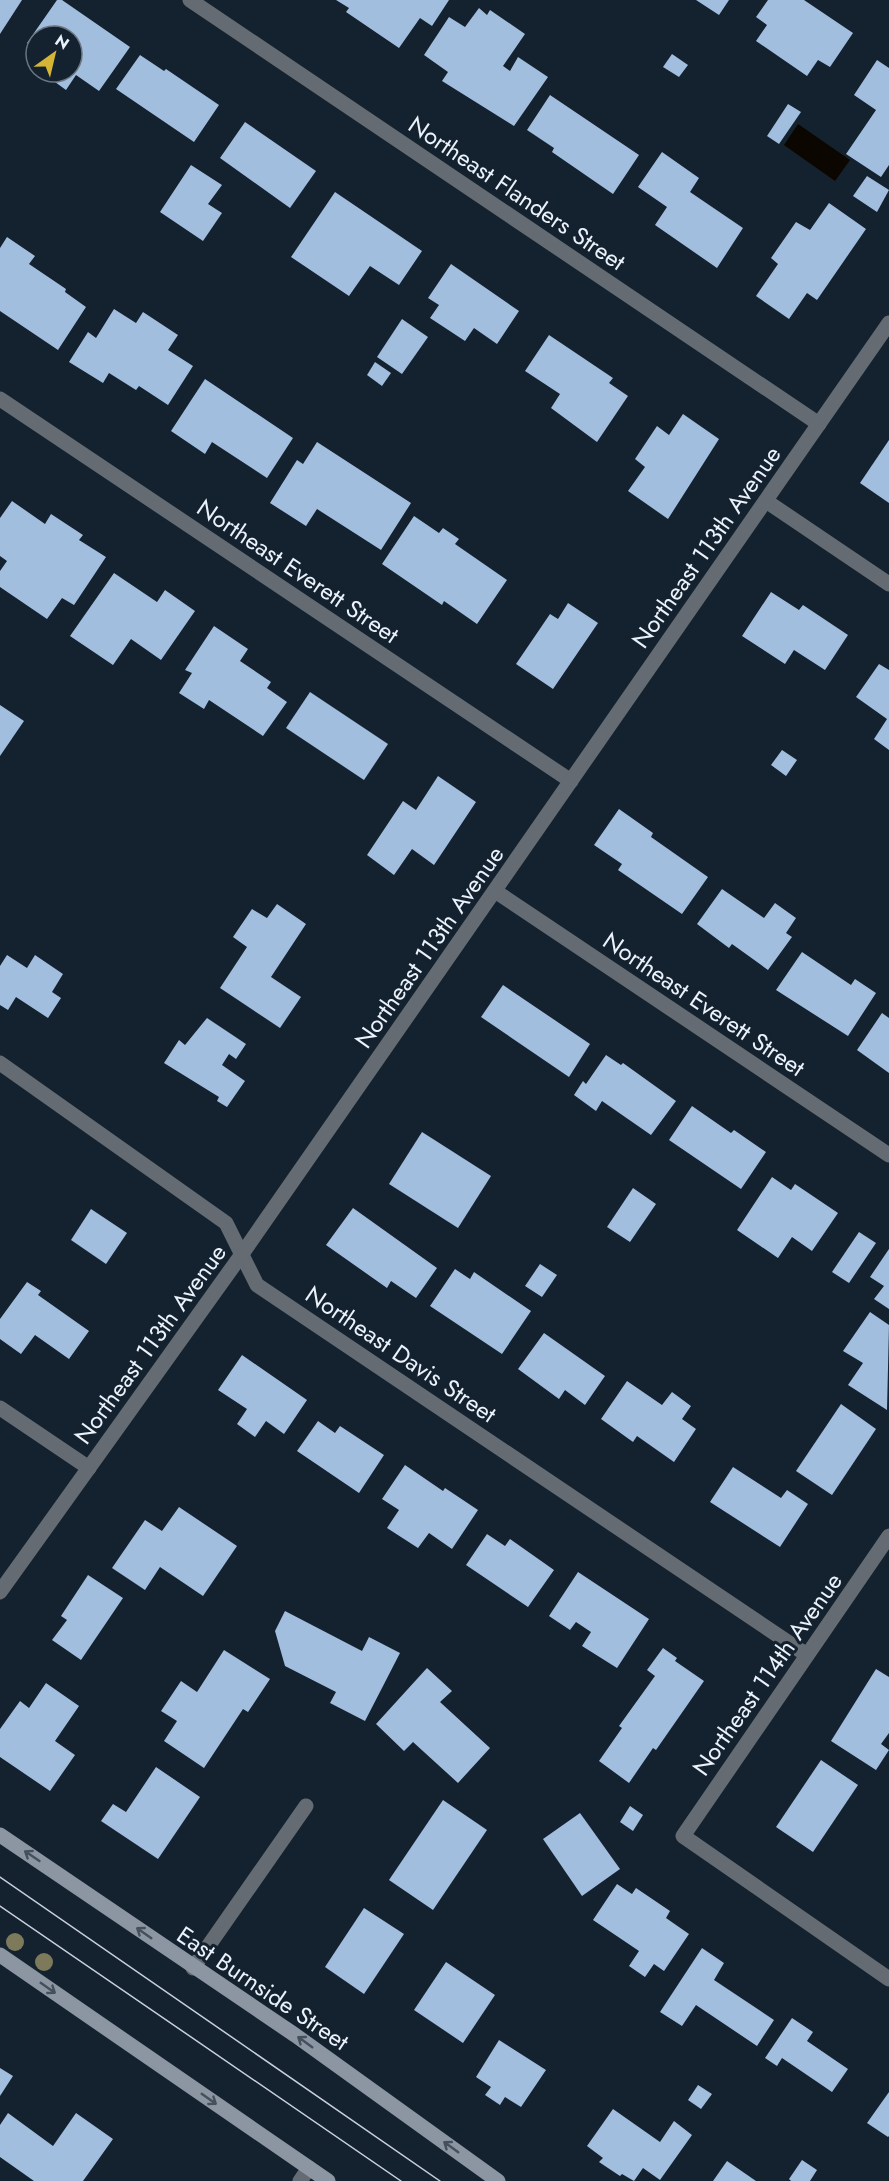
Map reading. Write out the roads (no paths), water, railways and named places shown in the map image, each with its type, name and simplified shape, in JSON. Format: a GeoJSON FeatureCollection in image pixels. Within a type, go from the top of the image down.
{"type":"FeatureCollection","features":[{"type":"Feature","properties":{"kind":"street","name":"Northeast Flanders Street"},"geometry":{"type":"LineString","coordinates":[[190,0],[819,424]]}},
{"type":"Feature","properties":{"kind":"street","name":"Northeast 113th Avenue"},"geometry":{"type":"LineString","coordinates":[[0,1592],[242,1254],[889,323]]}},
{"type":"Feature","properties":{"kind":"street","name":"Northeast Everett Street"},"geometry":{"type":"LineString","coordinates":[[0,399],[571,781]]}},
{"type":"Feature","properties":{"kind":"street"},"geometry":{"type":"LineString","coordinates":[[765,501],[889,584]]}},
{"type":"Feature","properties":{"kind":"street","name":"Northeast Everett Street"},"geometry":{"type":"LineString","coordinates":[[495,891],[889,1155]]}},
{"type":"Feature","properties":{"kind":"street","name":"Northeast Davis Street"},"geometry":{"type":"LineString","coordinates":[[0,1064],[226,1223],[257,1285],[807,1655]]}},
{"type":"Feature","properties":{"kind":"street"},"geometry":{"type":"LineString","coordinates":[[0,1408],[89,1468]]}},
{"type":"Feature","properties":{"kind":"street","name":"Northeast 114th Avenue"},"geometry":{"type":"LineString","coordinates":[[889,1536],[682,1836],[889,1979]]}},
{"type":"Feature","properties":{"kind":"street"},"geometry":{"type":"LineString","coordinates":[[193,1968],[306,1806]]}},
{"type":"Feature","properties":{"kind":"street","name":"East Burnside Street"},"geometry":{"type":"LineString","coordinates":[[0,1835],[295,2035],[498,2181]]}},
{"type":"Feature","properties":{"kind":"street"},"geometry":{"type":"LineString","coordinates":[[0,1955],[304,2175],[328,2181]]}},
{"type":"Feature","properties":{"kind":"tram line"},"geometry":{"type":"LineString","coordinates":[[0,1877],[440,2181]]}},
{"type":"Feature","properties":{"kind":"tram line"},"geometry":{"type":"LineString","coordinates":[[0,1906],[401,2181]]}}]}
